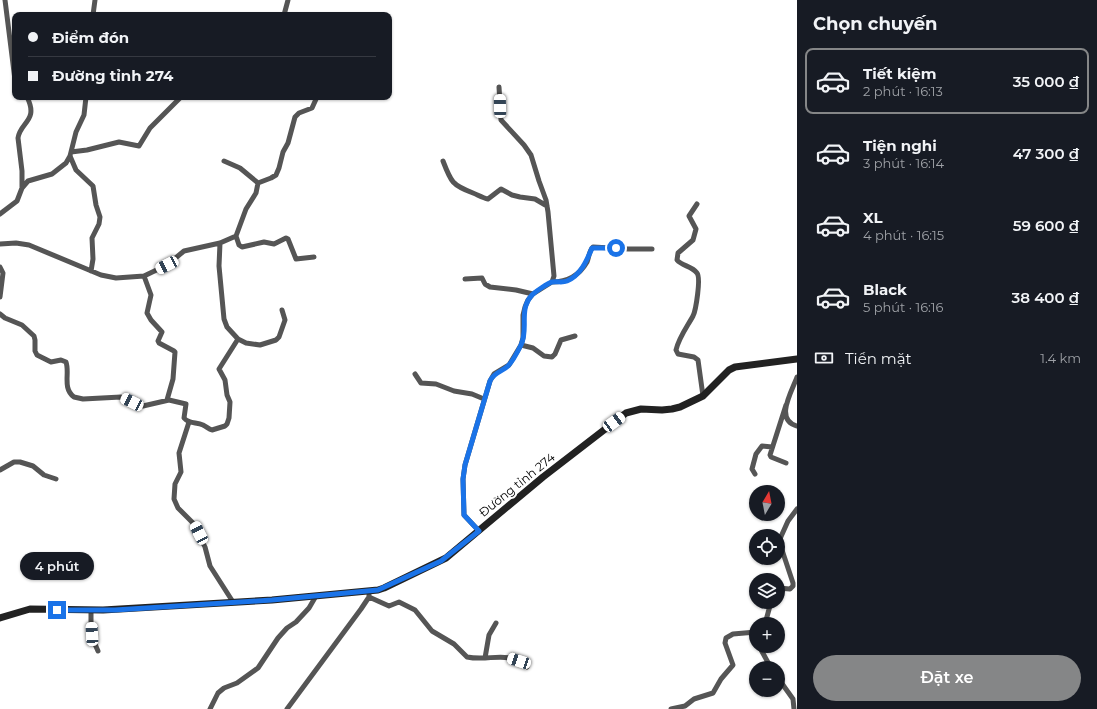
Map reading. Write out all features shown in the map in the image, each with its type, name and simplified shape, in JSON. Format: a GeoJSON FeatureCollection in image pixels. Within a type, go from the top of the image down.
{"type":"FeatureCollection","features":[{"type":"Feature","properties":{"kind":"main road","name":"Đường tỉnh 274"},"geometry":{"type":"LineString","coordinates":[[0,618],[30,609],[91,610],[369,594],[441,561],[543,477],[626,413],[641,409],[672,410],[703,396],[729,370],[735,367],[797,359]]}},
{"type":"Feature","properties":{"kind":"street"},"geometry":{"type":"LineString","coordinates":[[5,0],[12,56]]}},
{"type":"Feature","properties":{"kind":"street"},"geometry":{"type":"LineString","coordinates":[[94,12],[95,0]]}},
{"type":"Feature","properties":{"kind":"street"},"geometry":{"type":"LineString","coordinates":[[285,12],[288,0]]}},
{"type":"Feature","properties":{"kind":"street"},"geometry":{"type":"LineString","coordinates":[[499,87],[501,120],[531,155],[548,206],[554,276],[552,282]]}},
{"type":"Feature","properties":{"kind":"street"},"geometry":{"type":"LineString","coordinates":[[22,188],[22,171],[18,138],[30,114],[28,100]]}},
{"type":"Feature","properties":{"kind":"street"},"geometry":{"type":"LineString","coordinates":[[0,214],[17,201],[22,188],[28,181],[52,174],[66,163],[76,132],[84,115],[86,100]]}},
{"type":"Feature","properties":{"kind":"street"},"geometry":{"type":"LineString","coordinates":[[70,154],[119,142],[139,146],[150,128],[179,100]]}},
{"type":"Feature","properties":{"kind":"street"},"geometry":{"type":"LineString","coordinates":[[258,183],[276,175],[280,166],[283,152],[288,143],[295,117],[299,113],[312,108],[316,100]]}},
{"type":"Feature","properties":{"kind":"street"},"geometry":{"type":"LineString","coordinates":[[70,154],[76,170],[93,186],[96,205],[100,217],[99,224],[92,238],[94,259],[91,271]]}},
{"type":"Feature","properties":{"kind":"street"},"geometry":{"type":"LineString","coordinates":[[224,161],[240,168],[258,183]]}},
{"type":"Feature","properties":{"kind":"street"},"geometry":{"type":"LineString","coordinates":[[443,161],[449,178],[456,187],[463,190],[488,199],[501,189],[512,195],[535,199],[548,206]]}},
{"type":"Feature","properties":{"kind":"street"},"geometry":{"type":"LineString","coordinates":[[258,183],[256,193],[246,209],[236,236],[239,245],[242,247],[264,242],[274,244],[286,238],[288,239],[296,259],[314,257]]}},
{"type":"Feature","properties":{"kind":"street"},"geometry":{"type":"LineString","coordinates":[[697,204],[689,216],[696,229],[693,240],[678,252],[677,260],[678,262],[694,269],[700,280],[694,314],[687,324],[676,350],[678,354],[697,358],[703,396]]}},
{"type":"Feature","properties":{"kind":"street"},"geometry":{"type":"LineString","coordinates":[[0,244],[16,243],[36,247],[72,264],[102,275],[116,278],[144,276],[167,265],[184,251],[220,243],[236,236]]}},
{"type":"Feature","properties":{"kind":"street"},"geometry":{"type":"LineString","coordinates":[[220,243],[219,266],[224,319],[227,327],[238,339],[246,343],[258,345],[276,340],[279,337],[285,320],[282,310]]}},
{"type":"Feature","properties":{"kind":"street"},"geometry":{"type":"LineString","coordinates":[[479,531],[464,515],[463,479],[466,458],[492,377],[509,365],[521,345],[523,338],[523,315],[525,307],[532,294],[552,282],[567,281],[574,276],[586,263],[593,247],[652,249]]}},
{"type":"Feature","properties":{"kind":"street"},"geometry":{"type":"LineString","coordinates":[[0,267],[3,273],[0,297]]}},
{"type":"Feature","properties":{"kind":"street"},"geometry":{"type":"LineString","coordinates":[[144,276],[151,295],[147,313],[162,332],[158,341],[175,352],[173,379],[167,400]]}},
{"type":"Feature","properties":{"kind":"street"},"geometry":{"type":"LineString","coordinates":[[464,279],[482,278],[485,284],[490,287],[516,290],[532,294]]}},
{"type":"Feature","properties":{"kind":"street"},"geometry":{"type":"LineString","coordinates":[[0,314],[5,318],[22,325],[35,338],[35,351],[37,355],[51,362],[61,360],[66,362],[66,380],[69,391],[74,397],[83,399],[121,397],[143,406],[167,400],[186,404],[184,418],[189,422],[200,424],[212,430],[227,424],[229,418],[230,402],[227,395],[225,380],[219,369],[238,339]]}},
{"type":"Feature","properties":{"kind":"street"},"geometry":{"type":"LineString","coordinates":[[521,345],[533,348],[544,356],[552,357],[563,339],[575,336]]}},
{"type":"Feature","properties":{"kind":"street"},"geometry":{"type":"LineString","coordinates":[[415,374],[422,382],[436,384],[454,391],[475,395],[484,399]]}},
{"type":"Feature","properties":{"kind":"street"},"geometry":{"type":"LineString","coordinates":[[786,463],[771,457],[770,453],[797,377]]}},
{"type":"Feature","properties":{"kind":"street"},"geometry":{"type":"LineString","coordinates":[[786,405],[785,417],[788,422],[797,426]]}},
{"type":"Feature","properties":{"kind":"street"},"geometry":{"type":"LineString","coordinates":[[189,422],[179,454],[181,472],[175,484],[174,499],[178,508],[194,523],[210,566],[234,602]]}},
{"type":"Feature","properties":{"kind":"street"},"geometry":{"type":"LineString","coordinates":[[755,474],[752,471],[752,466],[757,452],[762,446],[772,448]]}},
{"type":"Feature","properties":{"kind":"street"},"geometry":{"type":"LineString","coordinates":[[0,470],[14,462],[20,462],[33,466],[44,475],[56,479]]}},
{"type":"Feature","properties":{"kind":"street"},"geometry":{"type":"LineString","coordinates":[[785,589],[790,589],[793,586],[793,583],[779,541],[788,520],[797,509]]}},
{"type":"Feature","properties":{"kind":"street"},"geometry":{"type":"LineString","coordinates":[[287,709],[369,594],[389,606],[396,602],[401,602],[415,610],[432,631],[454,644],[464,655],[470,658],[508,657],[519,661],[527,668]]}},
{"type":"Feature","properties":{"kind":"street"},"geometry":{"type":"LineString","coordinates":[[210,709],[218,693],[224,688],[237,683],[258,668],[278,638],[309,608],[316,596]]}},
{"type":"Feature","properties":{"kind":"street"},"geometry":{"type":"LineString","coordinates":[[91,610],[92,634],[98,651]]}},
{"type":"Feature","properties":{"kind":"street"},"geometry":{"type":"LineString","coordinates":[[485,658],[489,635],[496,623]]}},
{"type":"Feature","properties":{"kind":"street"},"geometry":{"type":"LineString","coordinates":[[671,709],[685,706],[694,699],[713,693],[721,679],[733,664],[725,643],[726,638],[733,634],[749,634]]}},
{"type":"Feature","properties":{"kind":"street"},"geometry":{"type":"LineString","coordinates":[[785,689],[793,699],[794,709]]}},
{"type":"Feature","properties":{"kind":"route"},"geometry":{"type":"LineString","coordinates":[[57,610],[115,610],[272,600],[378,590],[446,558],[479,531],[465,518],[463,512],[463,479],[466,458],[490,381],[494,374],[509,365],[521,345],[523,338],[523,315],[528,300],[532,294],[552,282],[567,281],[574,276],[586,263],[593,247],[616,248]]}}]}
